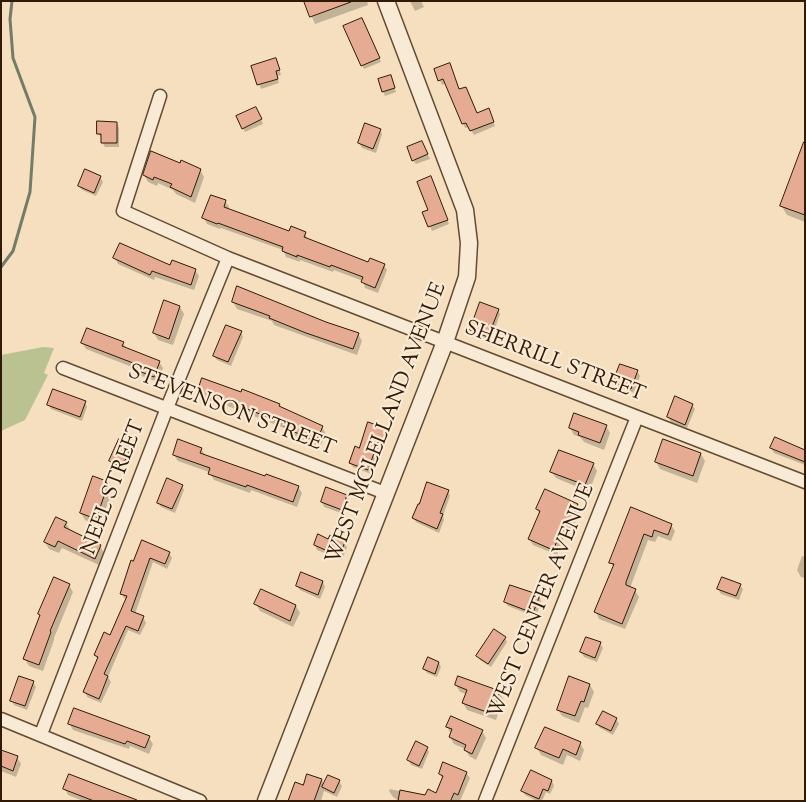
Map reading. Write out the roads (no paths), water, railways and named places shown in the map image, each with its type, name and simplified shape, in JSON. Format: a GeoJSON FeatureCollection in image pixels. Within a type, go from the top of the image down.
{"type":"FeatureCollection","features":[{"type":"Feature","properties":{"kind":"street","name":"WEST MCLELLAND AVENUE"},"geometry":{"type":"LineString","coordinates":[[266,801],[445,342],[467,277],[469,244],[465,210],[386,1]]}},
{"type":"Feature","properties":{"kind":"street","name":"SHERRILL STREET"},"geometry":{"type":"LineString","coordinates":[[160,96],[123,211],[228,258],[805,482]]}},
{"type":"Feature","properties":{"kind":"street","name":"NEEL STREET"},"geometry":{"type":"LineString","coordinates":[[41,734],[167,408],[228,258]]}},
{"type":"Feature","properties":{"kind":"street","name":"STEVENSON STREET"},"geometry":{"type":"LineString","coordinates":[[63,368],[385,493]]}},
{"type":"Feature","properties":{"kind":"street","name":"WEST CENTER AVENUE"},"geometry":{"type":"LineString","coordinates":[[485,801],[638,417]]}},
{"type":"Feature","properties":{"kind":"street"},"geometry":{"type":"LineString","coordinates":[[1,719],[200,801]]}},
{"type":"Feature","properties":{"kind":"waterway"},"geometry":{"type":"LineString","coordinates":[[1,267],[13,251],[30,192],[35,117],[13,58],[10,19],[12,1]]}}]}
